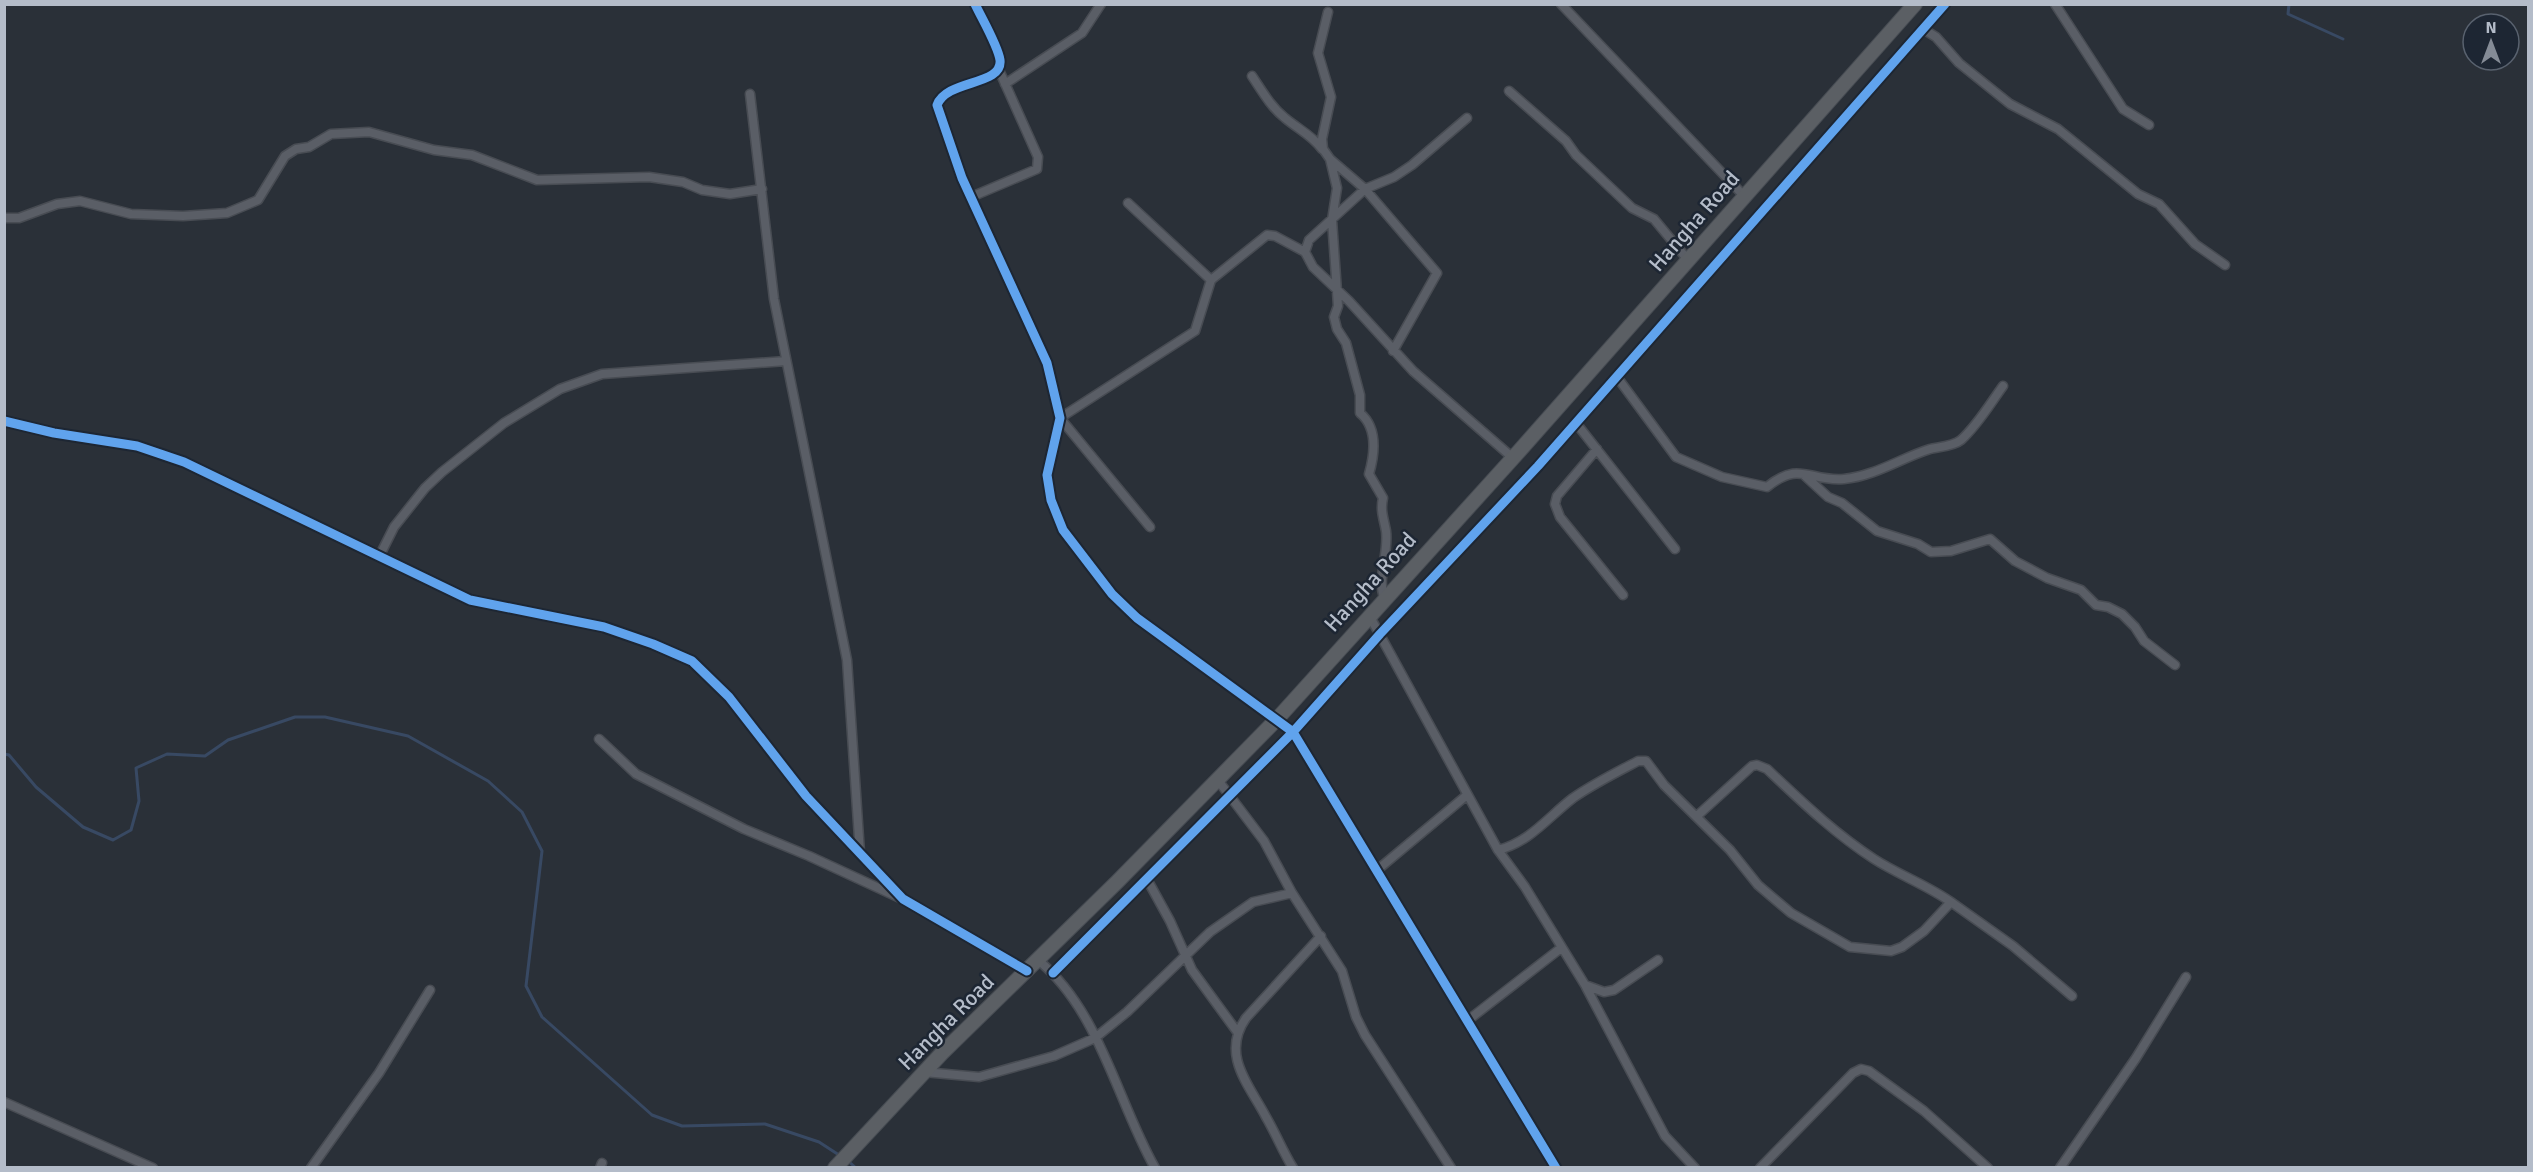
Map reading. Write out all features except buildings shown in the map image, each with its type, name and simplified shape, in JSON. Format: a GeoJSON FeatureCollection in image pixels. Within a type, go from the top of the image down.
{"type":"FeatureCollection","features":[{"type":"Feature","properties":{"kind":"highway","name":"Hangha Road"},"geometry":{"type":"LineString","coordinates":[[835,1167],[924,1072],[1278,718],[1384,598],[1513,458],[1915,4]]}},
{"type":"Feature","properties":{"kind":"street"},"geometry":{"type":"LineString","coordinates":[[971,197],[1037,169],[1038,157],[999,70],[1000,60],[975,4]]}},
{"type":"Feature","properties":{"kind":"street"},"geometry":{"type":"LineString","coordinates":[[1005,84],[1082,33],[1101,4]]}},
{"type":"Feature","properties":{"kind":"street"},"geometry":{"type":"LineString","coordinates":[[1561,4],[1744,196]]}},
{"type":"Feature","properties":{"kind":"street"},"geometry":{"type":"LineString","coordinates":[[1053,973],[1148,881],[1230,794],[1293,732],[1380,634],[1576,423],[1945,4]]}},
{"type":"Feature","properties":{"kind":"street"},"geometry":{"type":"LineString","coordinates":[[2055,4],[2123,109],[2149,125]]}},
{"type":"Feature","properties":{"kind":"street"},"geometry":{"type":"LineString","coordinates":[[1323,149],[1322,139],[1331,97],[1318,53],[1328,12]]}},
{"type":"Feature","properties":{"kind":"street"},"geometry":{"type":"LineString","coordinates":[[1923,29],[1936,37],[1959,63],[2010,104],[2058,129],[2138,194],[2159,204],[2195,244],[2225,265]]}},
{"type":"Feature","properties":{"kind":"street"},"geometry":{"type":"LineString","coordinates":[[999,70],[993,76],[952,88],[940,96],[937,105],[971,197],[1047,363],[1060,418],[1047,475],[1051,500],[1063,530],[1112,594],[1137,618],[1278,718],[1293,732],[1556,1167]]}},
{"type":"Feature","properties":{"kind":"street"},"geometry":{"type":"LineString","coordinates":[[1252,76],[1273,107],[1284,118],[1315,139],[1330,159],[1365,189],[1437,273],[1393,351]]}},
{"type":"Feature","properties":{"kind":"street"},"geometry":{"type":"LineString","coordinates":[[1509,92],[1566,141],[1576,155],[1632,208],[1654,219],[1688,260]]}},
{"type":"Feature","properties":{"kind":"street"},"geometry":{"type":"LineString","coordinates":[[750,94],[772,284],[847,660],[860,853]]}},
{"type":"Feature","properties":{"kind":"street"},"geometry":{"type":"LineString","coordinates":[[1305,252],[1310,240],[1365,189],[1394,177],[1412,165],[1467,118]]}},
{"type":"Feature","properties":{"kind":"street"},"geometry":{"type":"LineString","coordinates":[[4,218],[19,218],[57,204],[80,201],[139,215],[183,216],[227,213],[258,200],[285,156],[296,149],[309,147],[331,134],[369,132],[434,150],[472,155],[537,180],[649,177],[683,182],[702,190],[730,194],[762,189]]}},
{"type":"Feature","properties":{"kind":"street"},"geometry":{"type":"LineString","coordinates":[[1330,159],[1337,188],[1332,220],[1338,306],[1334,317],[1346,343],[1360,395],[1360,412],[1366,417],[1374,434],[1373,462],[1369,474],[1383,498],[1380,509],[1387,545],[1381,589],[1384,598]]}},
{"type":"Feature","properties":{"kind":"street"},"geometry":{"type":"LineString","coordinates":[[1128,202],[1211,280]]}},
{"type":"Feature","properties":{"kind":"street"},"geometry":{"type":"LineString","coordinates":[[1060,418],[1195,331],[1211,280],[1267,235],[1275,236],[1305,252],[1313,267],[1337,289],[1393,351],[1513,458]]}},
{"type":"Feature","properties":{"kind":"street"},"geometry":{"type":"LineString","coordinates":[[380,555],[394,527],[425,488],[442,472],[504,423],[560,389],[583,379],[610,373],[786,361]]}},
{"type":"Feature","properties":{"kind":"street"},"geometry":{"type":"LineString","coordinates":[[1617,377],[1676,457],[1692,466],[1753,486],[1767,487],[1779,478],[1802,472],[1842,479],[1869,475],[1890,463],[1959,442],[2003,386]]}},
{"type":"Feature","properties":{"kind":"street"},"geometry":{"type":"LineString","coordinates":[[1060,418],[1150,527]]}},
{"type":"Feature","properties":{"kind":"street"},"geometry":{"type":"LineString","coordinates":[[4,421],[162,453],[380,555],[470,600],[604,627],[653,644],[692,662],[729,697],[806,796],[903,899]]}},
{"type":"Feature","properties":{"kind":"street"},"geometry":{"type":"LineString","coordinates":[[1576,423],[1675,549]]}},
{"type":"Feature","properties":{"kind":"street"},"geometry":{"type":"LineString","coordinates":[[1597,449],[1557,496],[1555,504],[1560,518],[1623,595]]}},
{"type":"Feature","properties":{"kind":"street"},"geometry":{"type":"LineString","coordinates":[[1802,472],[1828,497],[1842,503],[1876,531],[1918,544],[1931,552],[1951,551],[1990,539],[2015,561],[2048,578],[2081,590],[2096,605],[2108,607],[2122,614],[2135,627],[2144,641],[2175,665]]}},
{"type":"Feature","properties":{"kind":"street"},"geometry":{"type":"LineString","coordinates":[[1369,615],[1498,850],[1526,887],[1585,985],[1665,1136],[1695,1167]]}},
{"type":"Feature","properties":{"kind":"street"},"geometry":{"type":"LineString","coordinates":[[599,739],[636,774],[744,829],[903,899],[1027,971]]}},
{"type":"Feature","properties":{"kind":"street"},"geometry":{"type":"LineString","coordinates":[[1498,850],[1520,842],[1574,798],[1638,761],[1646,761],[1664,785],[1743,864],[1758,885],[1791,913],[1850,947],[1891,951],[1902,947],[1924,931],[1951,902]]}},
{"type":"Feature","properties":{"kind":"street"},"geometry":{"type":"LineString","coordinates":[[1697,816],[1752,766],[1757,765],[1767,769],[1820,819],[1873,858],[1932,889],[1951,902],[2013,946],[2072,996]]}},
{"type":"Feature","properties":{"kind":"street"},"geometry":{"type":"LineString","coordinates":[[1217,779],[1264,841],[1292,893],[1342,971],[1356,1017],[1365,1035],[1451,1167]]}},
{"type":"Feature","properties":{"kind":"street"},"geometry":{"type":"LineString","coordinates":[[1376,871],[1467,795]]}},
{"type":"Feature","properties":{"kind":"street"},"geometry":{"type":"LineString","coordinates":[[1148,881],[1170,921],[1192,970],[1238,1033]]}},
{"type":"Feature","properties":{"kind":"street"},"geometry":{"type":"LineString","coordinates":[[924,1072],[979,1077],[1030,1065],[1095,1038],[1119,1019],[1210,932],[1253,902],[1292,893]]}},
{"type":"Feature","properties":{"kind":"street"},"geometry":{"type":"LineString","coordinates":[[1293,1167],[1241,1076],[1238,1033],[1246,1018],[1321,936]]}},
{"type":"Feature","properties":{"kind":"street"},"geometry":{"type":"LineString","coordinates":[[1467,1021],[1561,948]]}},
{"type":"Feature","properties":{"kind":"street"},"geometry":{"type":"LineString","coordinates":[[1038,960],[1053,973],[1108,1060],[1132,1125],[1155,1167]]}},
{"type":"Feature","properties":{"kind":"street"},"geometry":{"type":"LineString","coordinates":[[1585,985],[1604,992],[1614,990],[1658,960]]}},
{"type":"Feature","properties":{"kind":"street"},"geometry":{"type":"LineString","coordinates":[[2060,1167],[2136,1058],[2186,977]]}},
{"type":"Feature","properties":{"kind":"street"},"geometry":{"type":"LineString","coordinates":[[311,1167],[379,1073],[430,990]]}},
{"type":"Feature","properties":{"kind":"street"},"geometry":{"type":"LineString","coordinates":[[1760,1167],[1805,1119],[1853,1073],[1861,1069],[1869,1071],[1924,1111],[1988,1167]]}},
{"type":"Feature","properties":{"kind":"street"},"geometry":{"type":"LineString","coordinates":[[4,1102],[153,1167]]}},
{"type":"Feature","properties":{"kind":"waterway"},"geometry":{"type":"LineString","coordinates":[[2289,4],[2288,14],[2343,39]]}},
{"type":"Feature","properties":{"kind":"waterway"},"geometry":{"type":"LineString","coordinates":[[4,754],[9,755],[36,787],[83,827],[113,840],[131,830],[139,801],[136,768],[167,754],[205,756],[228,740],[295,717],[325,717],[408,736],[488,781],[522,812],[542,851],[526,986],[542,1017],[652,1115],[682,1126],[765,1124],[819,1142],[839,1155]]}},
{"type":"Feature","properties":{"kind":"waterway"},"geometry":{"type":"LineString","coordinates":[[847,1160],[856,1168]]}},
{"type":"Feature","properties":{"kind":"cycle path"},"geometry":{"type":"LineString","coordinates":[[975,4],[996,47],[1000,60],[999,68],[984,79],[951,91],[937,105],[962,178],[1047,363],[1060,418],[1047,475],[1051,500],[1063,530],[1112,594],[1137,618],[1293,732],[1556,1168]]}},
{"type":"Feature","properties":{"kind":"cycle path"},"geometry":{"type":"LineString","coordinates":[[1053,973],[1293,732],[1380,634],[1538,466],[1945,4]]}},
{"type":"Feature","properties":{"kind":"cycle path"},"geometry":{"type":"LineString","coordinates":[[4,421],[54,433],[137,446],[184,462],[470,600],[604,627],[653,644],[692,661],[729,697],[806,796],[903,899],[1027,971]]}}]}
